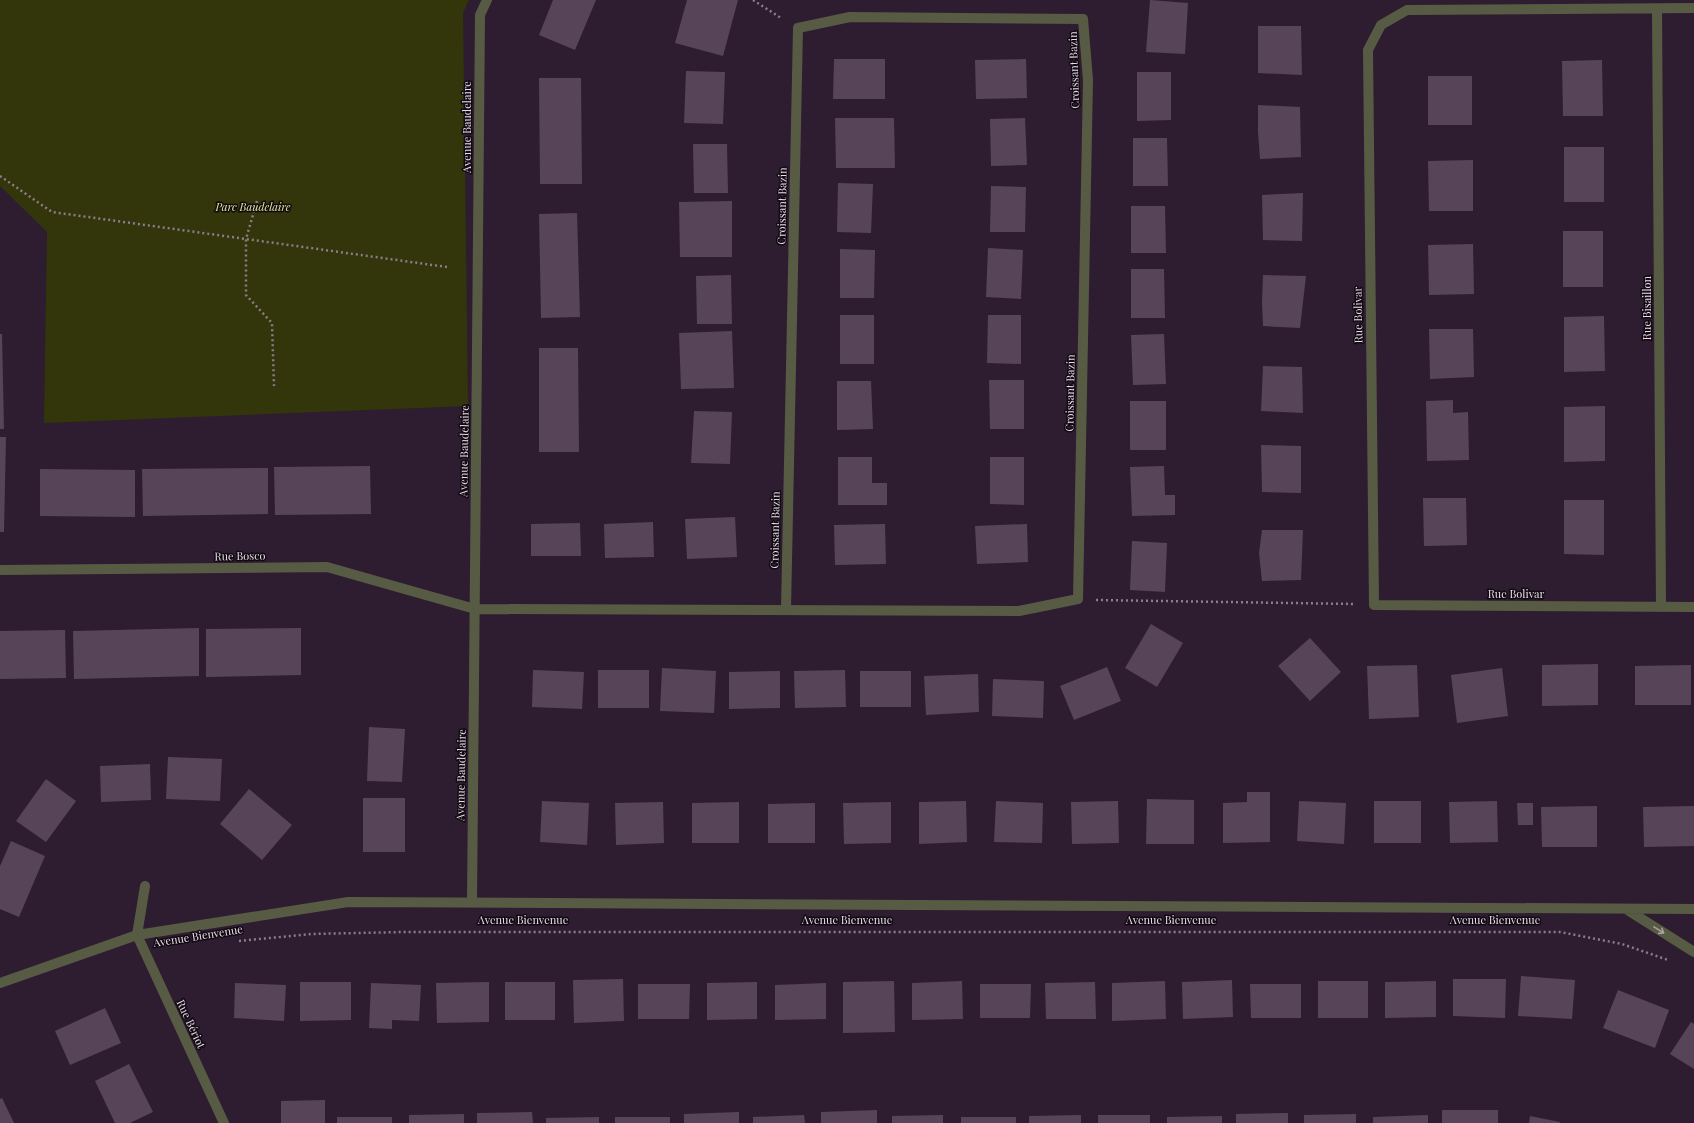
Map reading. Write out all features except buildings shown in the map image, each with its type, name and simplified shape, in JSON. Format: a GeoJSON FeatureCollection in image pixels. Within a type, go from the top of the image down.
{"type":"FeatureCollection","features":[{"type":"Feature","properties":{"kind":"street","name":"Avenue Baudelaire"},"geometry":{"type":"LineString","coordinates":[[472,903],[480,15],[487,0]]}},
{"type":"Feature","properties":{"kind":"street","name":"Rue Bolivar"},"geometry":{"type":"LineString","coordinates":[[1694,8],[1407,10],[1381,25],[1368,50],[1374,605],[1694,607]]}},
{"type":"Feature","properties":{"kind":"street","name":"Rue Bisaillon"},"geometry":{"type":"LineString","coordinates":[[1657,9],[1661,607]]}},
{"type":"Feature","properties":{"kind":"street","name":"Croissant Bazin"},"geometry":{"type":"LineString","coordinates":[[786,609],[798,28],[850,17],[1083,19],[1088,80],[1078,599]]}},
{"type":"Feature","properties":{"kind":"street","name":"Rue Bosco"},"geometry":{"type":"LineString","coordinates":[[0,570],[327,567],[475,609]]}},
{"type":"Feature","properties":{"kind":"street"},"geometry":{"type":"LineString","coordinates":[[475,609],[1019,611],[1078,599]]}},
{"type":"Feature","properties":{"kind":"street","name":"Avenue Bienvenue"},"geometry":{"type":"LineString","coordinates":[[137,935],[145,886]]}},
{"type":"Feature","properties":{"kind":"street","name":"Avenue Bienvenue"},"geometry":{"type":"LineString","coordinates":[[0,983],[137,935],[348,902],[1626,910],[1694,909]]}},
{"type":"Feature","properties":{"kind":"street"},"geometry":{"type":"LineString","coordinates":[[1626,910],[1694,952]]}},
{"type":"Feature","properties":{"kind":"street","name":"Rue Bériot"},"geometry":{"type":"LineString","coordinates":[[137,935],[224,1123]]}},
{"type":"Feature","properties":{"kind":"path"},"geometry":{"type":"LineString","coordinates":[[753,0],[798,28]]}},
{"type":"Feature","properties":{"kind":"path"},"geometry":{"type":"LineString","coordinates":[[0,176],[52,212],[446,267]]}},
{"type":"Feature","properties":{"kind":"path"},"geometry":{"type":"LineString","coordinates":[[257,201],[246,240],[246,295],[272,323],[274,386]]}},
{"type":"Feature","properties":{"kind":"path"},"geometry":{"type":"LineString","coordinates":[[1078,599],[1374,605]]}},
{"type":"Feature","properties":{"kind":"path","name":"Avenue Bienvenue"},"geometry":{"type":"LineString","coordinates":[[237,941],[311,934],[403,932],[1560,932],[1622,944],[1672,962]]}},
{"type":"Feature","properties":{"kind":"green space","name":"Parc Baudelaire"},"geometry":{"type":"Polygon","coordinates":[[[0,0],[469,0],[463,13],[468,406],[44,423],[47,232],[0,186],[0,0]]]}}]}
